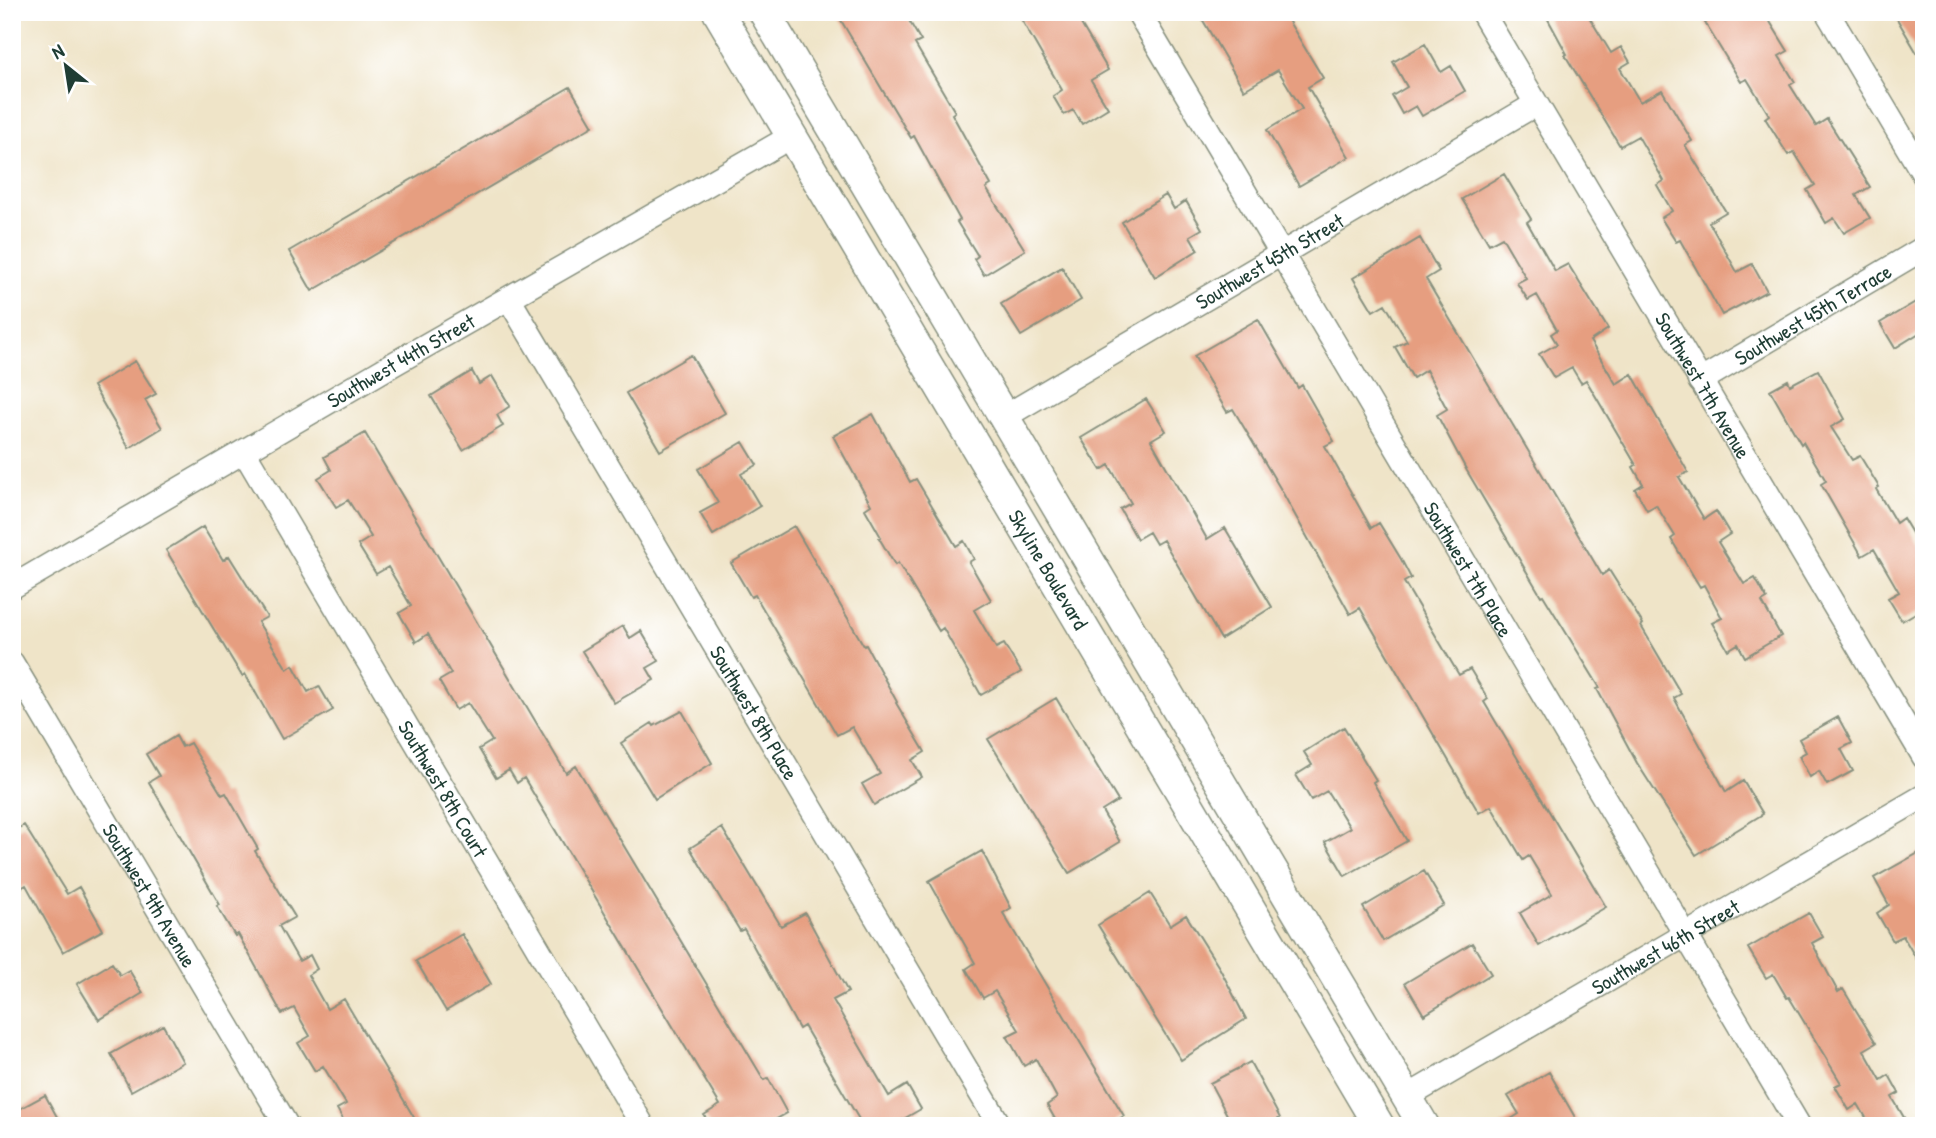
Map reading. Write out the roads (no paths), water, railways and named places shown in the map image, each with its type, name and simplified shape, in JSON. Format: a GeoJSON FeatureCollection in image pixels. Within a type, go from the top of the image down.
{"type":"FeatureCollection","features":[{"type":"Feature","properties":{"kind":"street","name":"Skyline Boulevard"},"geometry":{"type":"LineString","coordinates":[[718,12],[970,436],[1370,1123]]}},
{"type":"Feature","properties":{"kind":"street","name":"Skyline Boulevard"},"geometry":{"type":"LineString","coordinates":[[764,12],[1424,1126]]}},
{"type":"Feature","properties":{"kind":"street","name":"Southwest 7th Place"},"geometry":{"type":"LineString","coordinates":[[1138,12],[1799,1126]]}},
{"type":"Feature","properties":{"kind":"street","name":"Southwest 7th Avenue"},"geometry":{"type":"LineString","coordinates":[[1482,12],[1924,757]]}},
{"type":"Feature","properties":{"kind":"street"},"geometry":{"type":"LineString","coordinates":[[1827,12],[1924,175]]}},
{"type":"Feature","properties":{"kind":"street","name":"Southwest 45th Street"},"geometry":{"type":"LineString","coordinates":[[1004,417],[1536,104]]}},
{"type":"Feature","properties":{"kind":"street"},"geometry":{"type":"LineString","coordinates":[[792,136],[826,117]]}},
{"type":"Feature","properties":{"kind":"street","name":"Southwest 44th Street"},"geometry":{"type":"LineString","coordinates":[[12,587],[792,136]]}},
{"type":"Feature","properties":{"kind":"street","name":"Southwest 45th Terrace"},"geometry":{"type":"LineString","coordinates":[[1700,381],[1924,248]]}},
{"type":"Feature","properties":{"kind":"street","name":"Southwest 8th Place"},"geometry":{"type":"LineString","coordinates":[[509,299],[1000,1126]]}},
{"type":"Feature","properties":{"kind":"street"},"geometry":{"type":"LineString","coordinates":[[970,436],[1004,417]]}},
{"type":"Feature","properties":{"kind":"street","name":"Southwest 8th Court"},"geometry":{"type":"LineString","coordinates":[[245,453],[643,1126]]}},
{"type":"Feature","properties":{"kind":"street","name":"Southwest 9th Avenue"},"geometry":{"type":"LineString","coordinates":[[12,663],[287,1126]]}},
{"type":"Feature","properties":{"kind":"street","name":"Southwest 46th Street"},"geometry":{"type":"LineString","coordinates":[[1407,1097],[1924,796]]}},
{"type":"Feature","properties":{"kind":"street"},"geometry":{"type":"LineString","coordinates":[[1370,1123],[1407,1097]]}}]}
